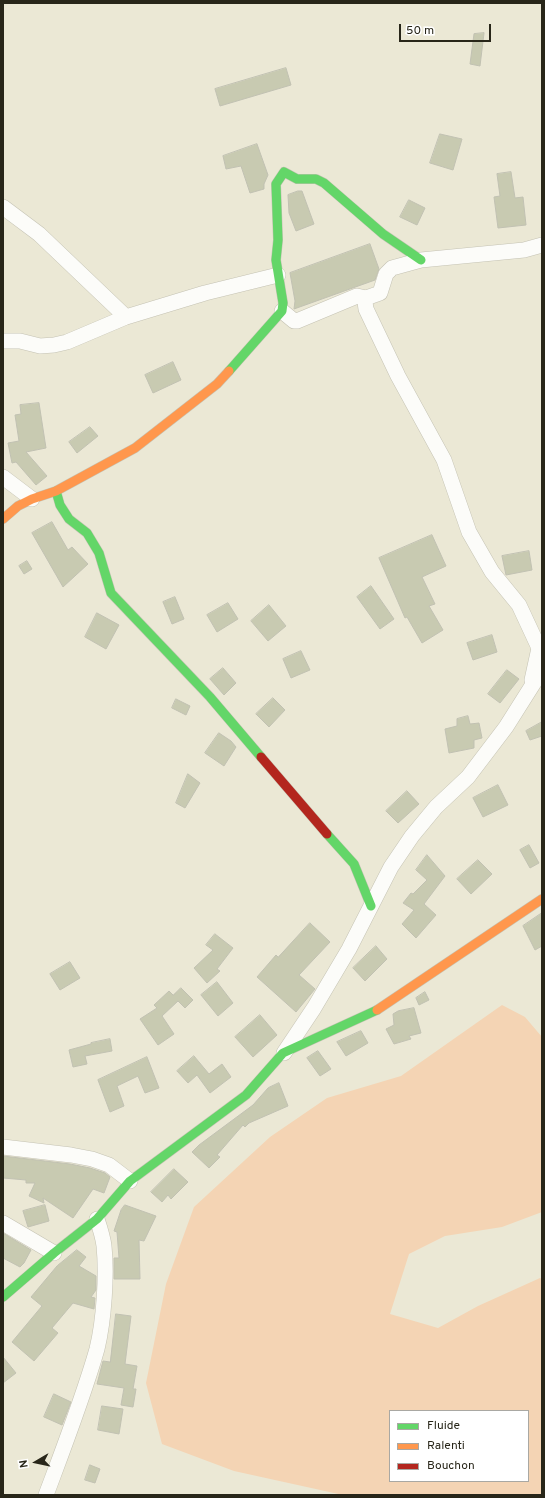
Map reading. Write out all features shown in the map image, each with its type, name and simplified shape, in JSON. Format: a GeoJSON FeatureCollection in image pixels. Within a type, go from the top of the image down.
{"type":"FeatureCollection","features":[{"type":"Feature","properties":{"kind":"street"},"geometry":{"type":"LineString","coordinates":[[3,519],[18,506],[32,499],[56,491],[135,448],[206,394],[270,326],[282,310],[283,303],[283,295],[276,260],[278,240],[276,184],[284,172],[297,179],[316,179],[324,183],[367,222],[402,249],[421,260]]}},
{"type":"Feature","properties":{"kind":"street"},"geometry":{"type":"LineString","coordinates":[[3,206],[39,234],[126,317]]}},
{"type":"Feature","properties":{"kind":"street"},"geometry":{"type":"LineString","coordinates":[[282,310],[294,321],[297,321],[357,296],[366,298],[380,293],[386,274],[392,268],[421,260],[524,250],[542,245]]}},
{"type":"Feature","properties":{"kind":"street"},"geometry":{"type":"LineString","coordinates":[[3,341],[20,341],[40,346],[67,342],[126,317],[204,293],[278,275]]}},
{"type":"Feature","properties":{"kind":"street"},"geometry":{"type":"LineString","coordinates":[[366,298],[366,309],[398,376],[444,460],[469,532],[492,572],[519,605],[539,648],[530,689]]}},
{"type":"Feature","properties":{"kind":"street"},"geometry":{"type":"LineString","coordinates":[[3,477],[32,499]]}},
{"type":"Feature","properties":{"kind":"street"},"geometry":{"type":"LineString","coordinates":[[56,491],[60,505],[69,519],[87,533],[99,554],[111,593],[210,697],[307,812],[354,864],[372,906]]}},
{"type":"Feature","properties":{"kind":"street"},"geometry":{"type":"LineString","coordinates":[[3,1297],[54,1253],[98,1219],[130,1181],[246,1094],[283,1053],[317,1002],[349,949],[391,867],[412,836],[436,807],[468,777],[506,727],[542,670]]}},
{"type":"Feature","properties":{"kind":"street"},"geometry":{"type":"LineString","coordinates":[[283,1053],[373,1013],[542,899]]}},
{"type":"Feature","properties":{"kind":"street"},"geometry":{"type":"LineString","coordinates":[[3,1147],[92,1159],[108,1165],[130,1181]]}},
{"type":"Feature","properties":{"kind":"street"},"geometry":{"type":"LineString","coordinates":[[46,1495],[67,1440],[97,1347],[105,1273],[104,1244],[98,1219]]}},
{"type":"Feature","properties":{"kind":"street"},"geometry":{"type":"LineString","coordinates":[[3,1223],[54,1253]]}},
{"type":"Feature","properties":{"kind":"shaded area"},"geometry":{"type":"Polygon","coordinates":[[[502,1005],[525,1017],[542,1037],[542,1212],[502,1227],[445,1236],[409,1254],[390,1314],[438,1328],[478,1306],[540,1278],[542,1279],[542,1495],[343,1495],[234,1471],[162,1444],[146,1383],[166,1284],[194,1207],[270,1137],[327,1098],[401,1076],[502,1005]]]}},
{"type":"Feature","properties":{"kind":"building"},"geometry":{"type":"Polygon","coordinates":[[[484,33],[480,66],[470,64],[474,34],[484,33]]]}},
{"type":"Feature","properties":{"kind":"building"},"geometry":{"type":"Polygon","coordinates":[[[286,68],[291,85],[220,106],[215,89],[286,68]]]}},
{"type":"Feature","properties":{"kind":"building"},"geometry":{"type":"Polygon","coordinates":[[[440,134],[462,139],[453,170],[430,163],[440,134]]]}},
{"type":"Feature","properties":{"kind":"building"},"geometry":{"type":"Polygon","coordinates":[[[257,144],[268,175],[264,184],[264,189],[250,193],[241,166],[226,169],[223,156],[257,144]]]}},
{"type":"Feature","properties":{"kind":"building"},"geometry":{"type":"Polygon","coordinates":[[[511,172],[515,198],[523,197],[526,225],[498,228],[494,197],[500,196],[497,174],[511,172]]]}},
{"type":"Feature","properties":{"kind":"building"},"geometry":{"type":"Polygon","coordinates":[[[302,191],[314,224],[296,231],[289,213],[288,195],[302,191]]]}},
{"type":"Feature","properties":{"kind":"building"},"geometry":{"type":"Polygon","coordinates":[[[409,200],[425,208],[417,225],[400,217],[409,200]]]}},
{"type":"Feature","properties":{"kind":"building"},"geometry":{"type":"Polygon","coordinates":[[[370,244],[379,269],[375,280],[294,309],[295,301],[290,273],[370,244]]]}},
{"type":"Feature","properties":{"kind":"building"},"geometry":{"type":"Polygon","coordinates":[[[173,362],[181,380],[153,393],[145,375],[173,362]]]}},
{"type":"Feature","properties":{"kind":"building"},"geometry":{"type":"Polygon","coordinates":[[[39,403],[46,448],[26,452],[47,476],[36,485],[16,462],[12,463],[8,443],[19,441],[15,415],[21,414],[20,405],[39,403]]]}},
{"type":"Feature","properties":{"kind":"building"},"geometry":{"type":"Polygon","coordinates":[[[90,427],[98,436],[77,453],[69,442],[90,427]]]}},
{"type":"Feature","properties":{"kind":"building"},"geometry":{"type":"Polygon","coordinates":[[[52,522],[68,550],[72,547],[88,564],[63,587],[32,533],[52,522]]]}},
{"type":"Feature","properties":{"kind":"building"},"geometry":{"type":"Polygon","coordinates":[[[432,535],[446,566],[422,577],[435,604],[429,606],[443,630],[422,643],[407,617],[405,618],[379,558],[432,535]]]}},
{"type":"Feature","properties":{"kind":"building"},"geometry":{"type":"Polygon","coordinates":[[[529,551],[532,570],[506,575],[502,556],[529,551]]]}},
{"type":"Feature","properties":{"kind":"building"},"geometry":{"type":"Polygon","coordinates":[[[27,561],[32,569],[24,574],[19,566],[27,561]]]}},
{"type":"Feature","properties":{"kind":"building"},"geometry":{"type":"Polygon","coordinates":[[[371,586],[394,619],[380,629],[357,597],[371,586]]]}},
{"type":"Feature","properties":{"kind":"building"},"geometry":{"type":"Polygon","coordinates":[[[175,597],[184,619],[172,624],[163,602],[175,597]]]}},
{"type":"Feature","properties":{"kind":"building"},"geometry":{"type":"Polygon","coordinates":[[[228,603],[238,619],[217,632],[207,615],[228,603]]]}},
{"type":"Feature","properties":{"kind":"building"},"geometry":{"type":"Polygon","coordinates":[[[269,605],[286,626],[268,641],[251,621],[269,605]]]}},
{"type":"Feature","properties":{"kind":"building"},"geometry":{"type":"Polygon","coordinates":[[[97,613],[119,625],[106,649],[85,637],[97,613]]]}},
{"type":"Feature","properties":{"kind":"building"},"geometry":{"type":"Polygon","coordinates":[[[492,635],[497,652],[473,660],[467,643],[492,635]]]}},
{"type":"Feature","properties":{"kind":"building"},"geometry":{"type":"Polygon","coordinates":[[[301,651],[310,670],[291,678],[283,659],[301,651]]]}},
{"type":"Feature","properties":{"kind":"building"},"geometry":{"type":"Polygon","coordinates":[[[223,668],[236,683],[224,695],[210,679],[223,668]]]}},
{"type":"Feature","properties":{"kind":"building"},"geometry":{"type":"Polygon","coordinates":[[[507,670],[519,679],[500,703],[488,694],[507,670]]]}},
{"type":"Feature","properties":{"kind":"building"},"geometry":{"type":"Polygon","coordinates":[[[273,698],[285,710],[269,727],[256,714],[273,698]]]}},
{"type":"Feature","properties":{"kind":"building"},"geometry":{"type":"Polygon","coordinates":[[[176,699],[190,706],[186,715],[172,708],[176,699]]]}},
{"type":"Feature","properties":{"kind":"building"},"geometry":{"type":"Polygon","coordinates":[[[468,716],[470,724],[479,723],[482,738],[474,740],[474,748],[449,753],[445,729],[457,726],[457,719],[468,716]]]}},
{"type":"Feature","properties":{"kind":"building"},"geometry":{"type":"Polygon","coordinates":[[[542,722],[542,736],[530,740],[526,731],[542,722]]]}},
{"type":"Feature","properties":{"kind":"building"},"geometry":{"type":"Polygon","coordinates":[[[219,733],[231,741],[236,747],[224,766],[205,753],[219,733]]]}},
{"type":"Feature","properties":{"kind":"building"},"geometry":{"type":"Polygon","coordinates":[[[188,774],[200,783],[185,808],[176,803],[188,774]]]}},
{"type":"Feature","properties":{"kind":"building"},"geometry":{"type":"Polygon","coordinates":[[[498,785],[508,805],[483,817],[473,798],[498,785]]]}},
{"type":"Feature","properties":{"kind":"building"},"geometry":{"type":"Polygon","coordinates":[[[407,791],[419,804],[398,823],[386,811],[407,791]]]}},
{"type":"Feature","properties":{"kind":"building"},"geometry":{"type":"Polygon","coordinates":[[[529,845],[539,863],[530,868],[520,850],[529,845]]]}},
{"type":"Feature","properties":{"kind":"building"},"geometry":{"type":"Polygon","coordinates":[[[427,855],[445,876],[424,904],[436,915],[416,938],[402,924],[414,910],[403,903],[411,893],[413,894],[427,880],[416,870],[427,855]]]}},
{"type":"Feature","properties":{"kind":"building"},"geometry":{"type":"Polygon","coordinates":[[[478,860],[492,874],[471,894],[457,879],[478,860]]]}},
{"type":"Feature","properties":{"kind":"building"},"geometry":{"type":"Polygon","coordinates":[[[542,913],[542,946],[535,950],[523,926],[542,913]]]}},
{"type":"Feature","properties":{"kind":"building"},"geometry":{"type":"Polygon","coordinates":[[[310,923],[330,942],[299,975],[315,989],[296,1012],[257,977],[276,955],[278,957],[310,923]]]}},
{"type":"Feature","properties":{"kind":"building"},"geometry":{"type":"Polygon","coordinates":[[[215,934],[233,948],[217,969],[220,971],[207,983],[194,968],[213,950],[206,945],[215,934]]]}},
{"type":"Feature","properties":{"kind":"building"},"geometry":{"type":"Polygon","coordinates":[[[376,946],[387,959],[365,981],[353,968],[376,946]]]}},
{"type":"Feature","properties":{"kind":"building"},"geometry":{"type":"Polygon","coordinates":[[[70,962],[80,978],[60,990],[50,974],[70,962]]]}},
{"type":"Feature","properties":{"kind":"building"},"geometry":{"type":"Polygon","coordinates":[[[217,982],[233,1003],[218,1016],[201,995],[217,982]]]}},
{"type":"Feature","properties":{"kind":"building"},"geometry":{"type":"Polygon","coordinates":[[[181,988],[193,1000],[185,1008],[178,1001],[162,1016],[174,1034],[158,1045],[140,1019],[157,1008],[154,1005],[169,991],[173,995],[181,988]]]}},
{"type":"Feature","properties":{"kind":"building"},"geometry":{"type":"Polygon","coordinates":[[[425,992],[429,1000],[419,1005],[416,998],[425,992]]]}},
{"type":"Feature","properties":{"kind":"building"},"geometry":{"type":"Polygon","coordinates":[[[414,1008],[421,1033],[409,1036],[411,1039],[394,1044],[386,1029],[394,1025],[393,1014],[398,1011],[414,1008]]]}},
{"type":"Feature","properties":{"kind":"building"},"geometry":{"type":"Polygon","coordinates":[[[260,1015],[277,1035],[253,1057],[235,1037],[260,1015]]]}},
{"type":"Feature","properties":{"kind":"building"},"geometry":{"type":"Polygon","coordinates":[[[361,1031],[368,1043],[346,1056],[337,1042],[361,1031]]]}},
{"type":"Feature","properties":{"kind":"building"},"geometry":{"type":"Polygon","coordinates":[[[110,1039],[112,1051],[85,1056],[87,1064],[73,1067],[69,1050],[110,1039]]]}},
{"type":"Feature","properties":{"kind":"building"},"geometry":{"type":"Polygon","coordinates":[[[318,1051],[331,1069],[320,1076],[307,1058],[318,1051]]]}},
{"type":"Feature","properties":{"kind":"building"},"geometry":{"type":"Polygon","coordinates":[[[194,1056],[209,1074],[222,1064],[231,1077],[210,1093],[197,1075],[188,1083],[177,1071],[194,1056]]]}},
{"type":"Feature","properties":{"kind":"building"},"geometry":{"type":"Polygon","coordinates":[[[147,1057],[159,1088],[145,1093],[138,1076],[117,1086],[124,1106],[110,1112],[98,1080],[147,1057]]]}},
{"type":"Feature","properties":{"kind":"building"},"geometry":{"type":"Polygon","coordinates":[[[279,1083],[288,1106],[249,1123],[245,1127],[243,1125],[217,1155],[220,1157],[209,1168],[192,1152],[199,1145],[253,1105],[268,1088],[279,1083]]]}},
{"type":"Feature","properties":{"kind":"building"},"geometry":{"type":"Polygon","coordinates":[[[3,1156],[70,1164],[90,1168],[105,1173],[110,1177],[104,1193],[93,1189],[73,1218],[43,1198],[44,1203],[29,1196],[35,1183],[26,1183],[26,1180],[3,1178],[3,1156]]]}},
{"type":"Feature","properties":{"kind":"building"},"geometry":{"type":"Polygon","coordinates":[[[174,1169],[188,1182],[171,1199],[168,1195],[162,1202],[151,1192],[174,1169]]]}},
{"type":"Feature","properties":{"kind":"building"},"geometry":{"type":"Polygon","coordinates":[[[45,1205],[49,1221],[28,1227],[23,1211],[45,1205]]]}},
{"type":"Feature","properties":{"kind":"building"},"geometry":{"type":"Polygon","coordinates":[[[125,1205],[156,1216],[144,1241],[139,1240],[140,1279],[114,1279],[114,1258],[119,1258],[117,1232],[114,1231],[121,1210],[125,1205]]]}},
{"type":"Feature","properties":{"kind":"building"},"geometry":{"type":"Polygon","coordinates":[[[3,1233],[31,1250],[20,1267],[3,1258],[3,1233]]]}},
{"type":"Feature","properties":{"kind":"building"},"geometry":{"type":"Polygon","coordinates":[[[77,1250],[86,1257],[79,1266],[96,1276],[96,1290],[91,1297],[95,1298],[94,1309],[73,1303],[52,1328],[58,1333],[34,1361],[12,1342],[42,1306],[31,1297],[57,1266],[77,1250]]]}},
{"type":"Feature","properties":{"kind":"building"},"geometry":{"type":"Polygon","coordinates":[[[116,1314],[131,1316],[125,1364],[137,1366],[133,1389],[136,1389],[133,1407],[121,1405],[124,1388],[97,1384],[103,1361],[110,1362],[116,1314]]]}},
{"type":"Feature","properties":{"kind":"building"},"geometry":{"type":"Polygon","coordinates":[[[3,1357],[16,1373],[3,1383],[3,1357]]]}},
{"type":"Feature","properties":{"kind":"building"},"geometry":{"type":"Polygon","coordinates":[[[54,1394],[71,1402],[62,1425],[44,1417],[54,1394]]]}},
{"type":"Feature","properties":{"kind":"building"},"geometry":{"type":"Polygon","coordinates":[[[102,1406],[123,1409],[119,1434],[98,1430],[102,1406]]]}},
{"type":"Feature","properties":{"kind":"building"},"geometry":{"type":"Polygon","coordinates":[[[90,1465],[100,1469],[95,1483],[85,1480],[90,1465]]]}},
{"type":"Feature","properties":{"kind":"traffic: fast"},"geometry":{"type":"LineString","coordinates":[[229,371],[282,311],[283,303],[276,260],[278,240],[276,184],[284,172],[297,179],[316,179],[324,183],[383,234],[421,260]]}},
{"type":"Feature","properties":{"kind":"traffic: fast"},"geometry":{"type":"LineString","coordinates":[[56,491],[60,505],[69,519],[87,533],[99,553],[111,593],[210,697],[261,757]]}},
{"type":"Feature","properties":{"kind":"traffic: fast"},"geometry":{"type":"LineString","coordinates":[[327,834],[354,864],[371,906]]}},
{"type":"Feature","properties":{"kind":"traffic: fast"},"geometry":{"type":"LineString","coordinates":[[3,1297],[54,1253],[97,1219],[130,1181],[246,1095],[283,1053],[377,1010]]}},
{"type":"Feature","properties":{"kind":"traffic: slow"},"geometry":{"type":"LineString","coordinates":[[3,519],[18,506],[32,499],[56,491],[135,448],[217,384],[229,371]]}},
{"type":"Feature","properties":{"kind":"traffic: slow"},"geometry":{"type":"LineString","coordinates":[[377,1010],[542,899]]}},
{"type":"Feature","properties":{"kind":"traffic: jam"},"geometry":{"type":"LineString","coordinates":[[261,757],[327,834]]}}]}
